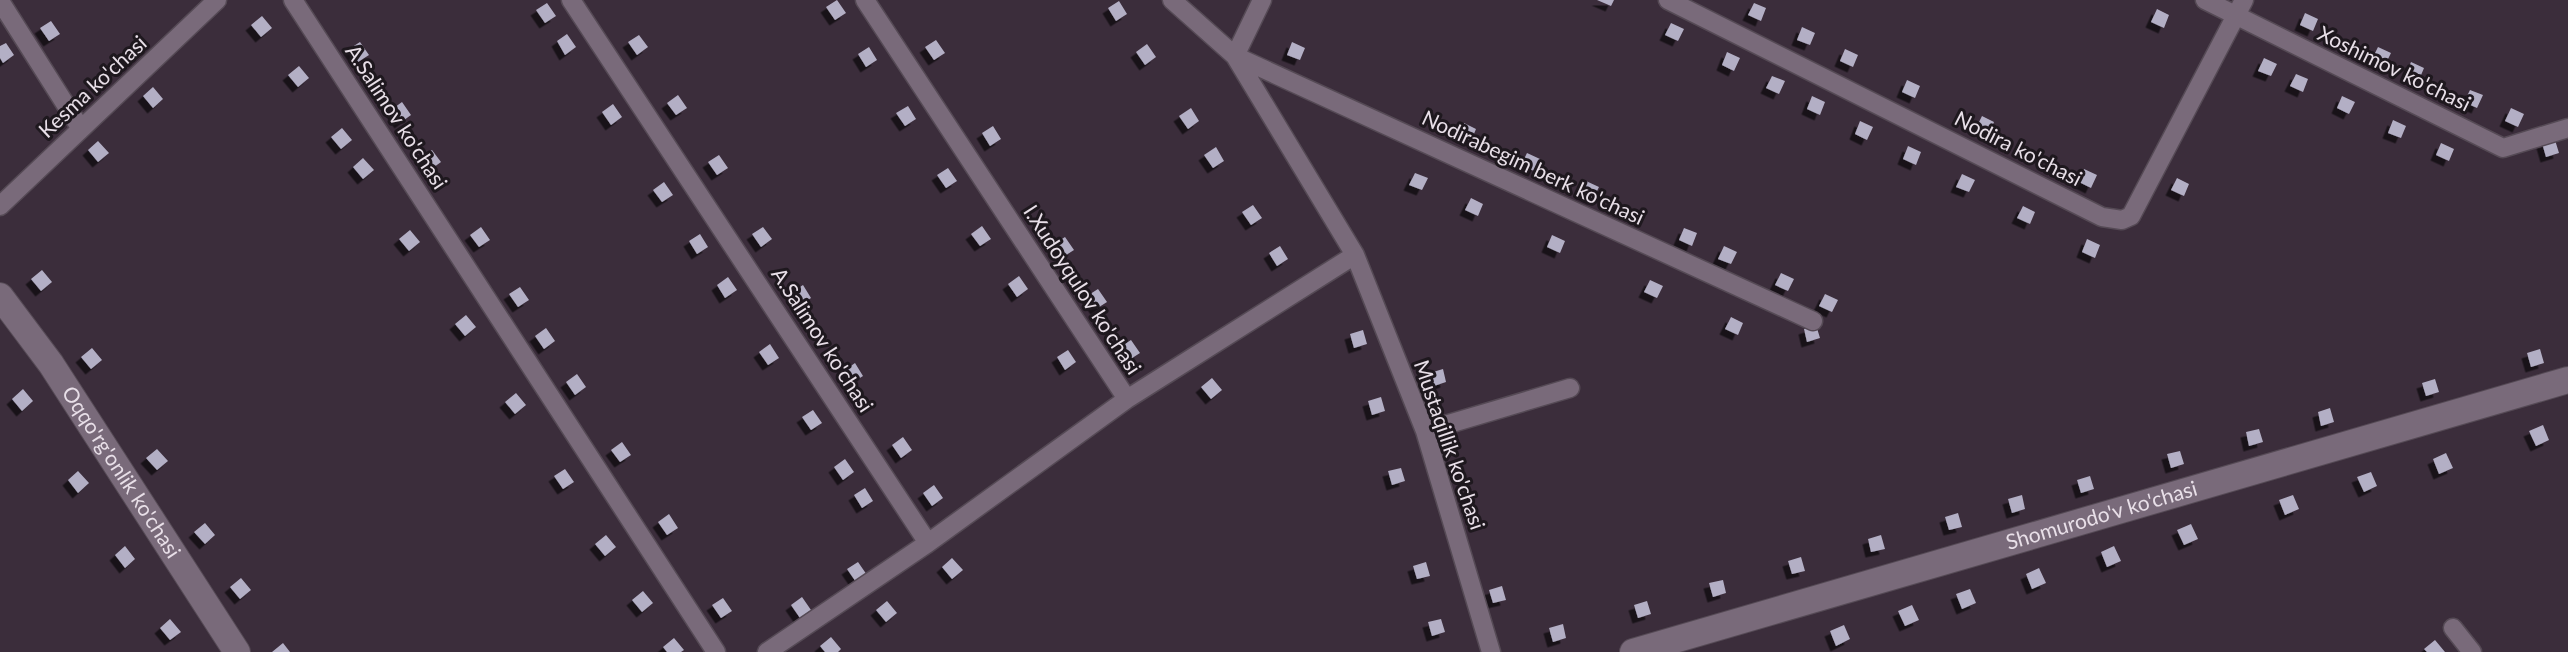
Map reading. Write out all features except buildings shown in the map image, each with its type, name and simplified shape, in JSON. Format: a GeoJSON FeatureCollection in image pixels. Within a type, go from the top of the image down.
{"type":"FeatureCollection","features":[{"type":"Feature","properties":{"kind":"street","name":"Kesma ko'chasi"},"geometry":{"type":"LineString","coordinates":[[0,206],[217,0]]}},
{"type":"Feature","properties":{"kind":"street","name":"A.Salimov ko'chasi"},"geometry":{"type":"LineString","coordinates":[[293,0],[716,652]]}},
{"type":"Feature","properties":{"kind":"street","name":"A.Salimov ko'chasi"},"geometry":{"type":"LineString","coordinates":[[572,0],[928,543]]}},
{"type":"Feature","properties":{"kind":"street","name":"I.Xudoyqulov ko'chasi"},"geometry":{"type":"LineString","coordinates":[[865,0],[1127,399],[928,543]]}},
{"type":"Feature","properties":{"kind":"street"},"geometry":{"type":"LineString","coordinates":[[1172,0],[1234,56],[1262,0]]}},
{"type":"Feature","properties":{"kind":"street","name":"Nodira ko'chasi"},"geometry":{"type":"LineString","coordinates":[[1668,0],[2102,217],[2122,220],[2130,216],[2240,8]]}},
{"type":"Feature","properties":{"kind":"street","name":"Xoshimov ko'chasi"},"geometry":{"type":"LineString","coordinates":[[2205,0],[2240,8],[2503,148],[2568,128]]}},
{"type":"Feature","properties":{"kind":"street"},"geometry":{"type":"LineString","coordinates":[[0,1],[81,129]]}},
{"type":"Feature","properties":{"kind":"street","name":"Mustaqillik ko'chasi"},"geometry":{"type":"LineString","coordinates":[[1234,56],[1355,255],[1425,431],[1491,652]]}},
{"type":"Feature","properties":{"kind":"street","name":"Nodirabegim berk ko'chasi"},"geometry":{"type":"LineString","coordinates":[[1234,56],[1813,321]]}},
{"type":"Feature","properties":{"kind":"street"},"geometry":{"type":"LineString","coordinates":[[1127,399],[1355,255]]}},
{"type":"Feature","properties":{"kind":"street","name":"Oqqo'rg'onlik ko'chasi"},"geometry":{"type":"LineString","coordinates":[[0,296],[51,364],[237,652]]}},
{"type":"Feature","properties":{"kind":"street","name":"Shomurodo'v ko'chasi"},"geometry":{"type":"LineString","coordinates":[[1633,652],[2566,383]]}},
{"type":"Feature","properties":{"kind":"street"},"geometry":{"type":"LineString","coordinates":[[1425,431],[1570,388]]}},
{"type":"Feature","properties":{"kind":"street"},"geometry":{"type":"LineString","coordinates":[[767,652],[928,543]]}},
{"type":"Feature","properties":{"kind":"street"},"geometry":{"type":"LineString","coordinates":[[2453,628],[2472,652]]}}]}
